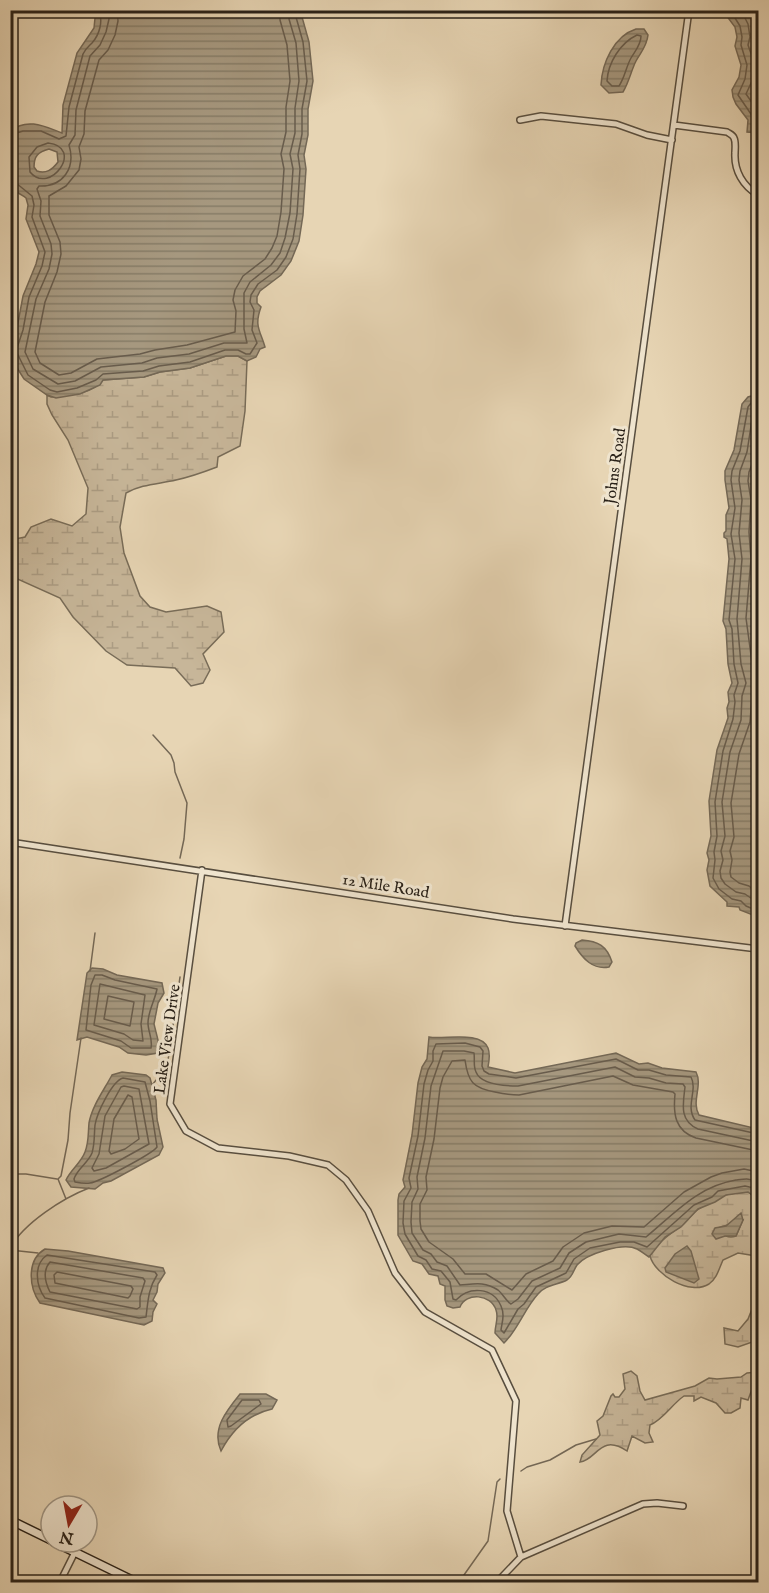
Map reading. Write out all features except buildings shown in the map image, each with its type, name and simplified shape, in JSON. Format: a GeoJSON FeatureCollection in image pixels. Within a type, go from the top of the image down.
{"type":"FeatureCollection","features":[{"type":"Feature","properties":{"kind":"main road"},"geometry":{"type":"LineString","coordinates":[[10,1520],[39,1534]]}},
{"type":"Feature","properties":{"kind":"main road"},"geometry":{"type":"LineString","coordinates":[[79,1554],[136,1582]]}},
{"type":"Feature","properties":{"kind":"street","name":"Johns Road"},"geometry":{"type":"LineString","coordinates":[[565,926],[689,10]]}},
{"type":"Feature","properties":{"kind":"street"},"geometry":{"type":"LineString","coordinates":[[520,120],[541,116],[616,124],[647,135],[672,140]]}},
{"type":"Feature","properties":{"kind":"street"},"geometry":{"type":"LineString","coordinates":[[674,125],[727,132],[732,135],[735,139],[735,164],[739,176],[759,195]]}},
{"type":"Feature","properties":{"kind":"street","name":"12 Mile Road"},"geometry":{"type":"LineString","coordinates":[[10,842],[495,917],[759,949]]}},
{"type":"Feature","properties":{"kind":"street","name":"Lake View Drive"},"geometry":{"type":"LineString","coordinates":[[202,870],[170,1104],[186,1131],[218,1148],[289,1156],[328,1165],[346,1180],[368,1211],[395,1273],[425,1312],[492,1350],[516,1401],[507,1511],[521,1557]]}},
{"type":"Feature","properties":{"kind":"street"},"geometry":{"type":"LineString","coordinates":[[497,1582],[521,1557],[643,1503],[683,1506]]}},
{"type":"Feature","properties":{"kind":"street"},"geometry":{"type":"LineString","coordinates":[[60,1582],[74,1554]]}},
{"type":"Feature","properties":{"kind":"green space"},"geometry":{"type":"Polygon","coordinates":[[[226,356],[238,356],[247,361],[245,411],[240,446],[218,457],[217,467],[126,493],[120,527],[124,553],[140,596],[150,607],[166,612],[207,606],[221,612],[224,632],[203,654],[210,670],[203,683],[191,686],[175,668],[127,665],[106,651],[73,617],[60,598],[13,577],[10,540],[25,537],[31,527],[51,519],[72,526],[86,514],[88,488],[68,440],[47,404],[47,395],[51,397],[79,393],[92,389],[103,380],[144,377],[160,372],[190,368],[226,356]]]}},
{"type":"Feature","properties":{"kind":"green space"},"geometry":{"type":"Polygon","coordinates":[[[748,1192],[754,1196],[758,1195],[758,1267],[756,1256],[738,1253],[723,1260],[712,1282],[701,1287],[692,1287],[674,1282],[653,1263],[650,1256],[663,1240],[702,1207],[723,1196],[748,1192]],[[743,1220],[715,1229],[727,1236],[736,1236],[743,1220]]]}},
{"type":"Feature","properties":{"kind":"green space"},"geometry":{"type":"Polygon","coordinates":[[[758,1294],[758,1340],[738,1347],[725,1344],[724,1328],[738,1331],[748,1319],[758,1294]]]}},
{"type":"Feature","properties":{"kind":"green space"},"geometry":{"type":"Polygon","coordinates":[[[631,1371],[637,1376],[640,1391],[645,1400],[695,1386],[709,1378],[741,1377],[747,1373],[758,1372],[758,1386],[752,1389],[748,1400],[741,1398],[740,1408],[731,1413],[725,1413],[716,1403],[701,1397],[694,1401],[694,1396],[684,1396],[650,1425],[649,1433],[653,1442],[645,1443],[632,1436],[627,1451],[618,1446],[605,1446],[580,1462],[582,1455],[600,1435],[597,1421],[603,1416],[611,1396],[613,1394],[619,1397],[625,1389],[623,1374],[631,1371]]]}},
{"type":"Feature","properties":{"kind":"water"},"geometry":{"type":"Polygon","coordinates":[[[93,11],[306,11],[302,17],[309,42],[313,81],[304,155],[306,169],[303,215],[299,241],[291,261],[281,275],[260,291],[257,297],[257,303],[261,307],[258,328],[265,347],[260,349],[256,357],[247,361],[238,356],[226,356],[190,368],[160,372],[144,377],[103,380],[100,385],[80,394],[56,398],[47,395],[24,379],[14,363],[13,349],[23,296],[39,252],[26,219],[28,205],[26,198],[15,190],[10,182],[14,156],[11,151],[11,131],[23,125],[36,124],[62,133],[63,105],[77,53],[94,28],[93,11]],[[49,149],[37,155],[34,167],[37,171],[49,171],[58,162],[57,152],[49,149]]]}},
{"type":"Feature","properties":{"kind":"water"},"geometry":{"type":"Polygon","coordinates":[[[723,11],[758,11],[758,133],[747,132],[748,120],[733,97],[732,90],[739,77],[741,65],[735,46],[737,37],[735,27],[723,11]]]}},
{"type":"Feature","properties":{"kind":"water"},"geometry":{"type":"Polygon","coordinates":[[[636,29],[644,29],[648,35],[645,46],[623,92],[609,93],[601,85],[607,59],[621,38],[636,29]]]}},
{"type":"Feature","properties":{"kind":"water"},"geometry":{"type":"Polygon","coordinates":[[[758,394],[758,917],[740,910],[739,907],[727,906],[727,902],[710,886],[707,853],[711,836],[709,801],[717,750],[728,718],[728,692],[732,683],[728,664],[726,629],[723,621],[729,559],[727,539],[724,537],[729,508],[725,471],[734,450],[742,404],[748,397],[758,394]]]}},
{"type":"Feature","properties":{"kind":"water"},"geometry":{"type":"Polygon","coordinates":[[[582,940],[597,943],[605,948],[612,962],[609,967],[593,965],[581,955],[575,946],[582,940]]]}},
{"type":"Feature","properties":{"kind":"water"},"geometry":{"type":"Polygon","coordinates":[[[92,968],[162,983],[164,993],[158,1003],[154,1024],[158,1053],[146,1055],[128,1053],[119,1047],[87,1037],[77,1040],[87,973],[92,968]]]}},
{"type":"Feature","properties":{"kind":"water"},"geometry":{"type":"Polygon","coordinates":[[[429,1037],[478,1039],[488,1048],[488,1067],[515,1073],[616,1053],[639,1064],[648,1063],[662,1068],[696,1072],[698,1082],[696,1105],[699,1115],[758,1129],[758,1195],[748,1192],[726,1195],[698,1209],[681,1227],[665,1237],[649,1257],[637,1249],[623,1247],[605,1250],[588,1257],[577,1265],[567,1280],[541,1291],[504,1343],[495,1333],[497,1316],[493,1305],[484,1298],[473,1297],[463,1302],[460,1307],[447,1306],[445,1286],[440,1284],[438,1276],[429,1274],[422,1264],[413,1261],[398,1235],[398,1200],[399,1194],[405,1187],[403,1180],[412,1135],[418,1083],[422,1067],[427,1059],[429,1037]]]}},
{"type":"Feature","properties":{"kind":"water"},"geometry":{"type":"Polygon","coordinates":[[[122,1072],[146,1075],[150,1078],[156,1100],[157,1119],[163,1147],[159,1155],[95,1189],[71,1187],[66,1180],[85,1152],[93,1110],[112,1075],[122,1072]]]}},
{"type":"Feature","properties":{"kind":"water"},"geometry":{"type":"Polygon","coordinates":[[[741,1213],[743,1220],[736,1236],[716,1239],[712,1234],[715,1228],[726,1226],[741,1213]]]}},
{"type":"Feature","properties":{"kind":"water"},"geometry":{"type":"Polygon","coordinates":[[[687,1246],[691,1251],[699,1279],[694,1283],[666,1272],[665,1268],[675,1254],[687,1246]]]}},
{"type":"Feature","properties":{"kind":"water"},"geometry":{"type":"Polygon","coordinates":[[[45,1249],[163,1268],[165,1273],[158,1284],[153,1300],[157,1304],[152,1321],[144,1325],[40,1303],[33,1290],[31,1274],[35,1260],[45,1249]]]}},
{"type":"Feature","properties":{"kind":"water"},"geometry":{"type":"Polygon","coordinates":[[[240,1394],[266,1394],[277,1400],[272,1409],[242,1424],[230,1436],[221,1451],[218,1443],[219,1428],[226,1413],[240,1394]]]}},
{"type":"Feature","properties":{"kind":"waterway"},"geometry":{"type":"LineString","coordinates":[[10,361],[14,360]]}},
{"type":"Feature","properties":{"kind":"waterway"},"geometry":{"type":"LineString","coordinates":[[153,735],[171,755],[187,803],[180,858]]}},
{"type":"Feature","properties":{"kind":"waterway"},"geometry":{"type":"LineString","coordinates":[[90,971],[95,933]]}},
{"type":"Feature","properties":{"kind":"waterway"},"geometry":{"type":"LineString","coordinates":[[152,1085],[167,1067],[180,977]]}},
{"type":"Feature","properties":{"kind":"waterway"},"geometry":{"type":"LineString","coordinates":[[66,1199],[58,1179],[61,1176],[68,1140],[81,1038]]}},
{"type":"Feature","properties":{"kind":"waterway"},"geometry":{"type":"LineString","coordinates":[[10,1174],[57,1179]]}},
{"type":"Feature","properties":{"kind":"waterway"},"geometry":{"type":"LineString","coordinates":[[10,1248],[25,1229],[45,1212],[89,1188]]}},
{"type":"Feature","properties":{"kind":"waterway"},"geometry":{"type":"LineString","coordinates":[[10,1250],[38,1253]]}},
{"type":"Feature","properties":{"kind":"waterway"},"geometry":{"type":"LineString","coordinates":[[758,1360],[758,1370]]}},
{"type":"Feature","properties":{"kind":"waterway"},"geometry":{"type":"LineString","coordinates":[[521,1471],[550,1460],[576,1445],[596,1439]]}},
{"type":"Feature","properties":{"kind":"waterway"},"geometry":{"type":"LineString","coordinates":[[459,1582],[488,1541],[497,1482],[500,1479]]}}]}
